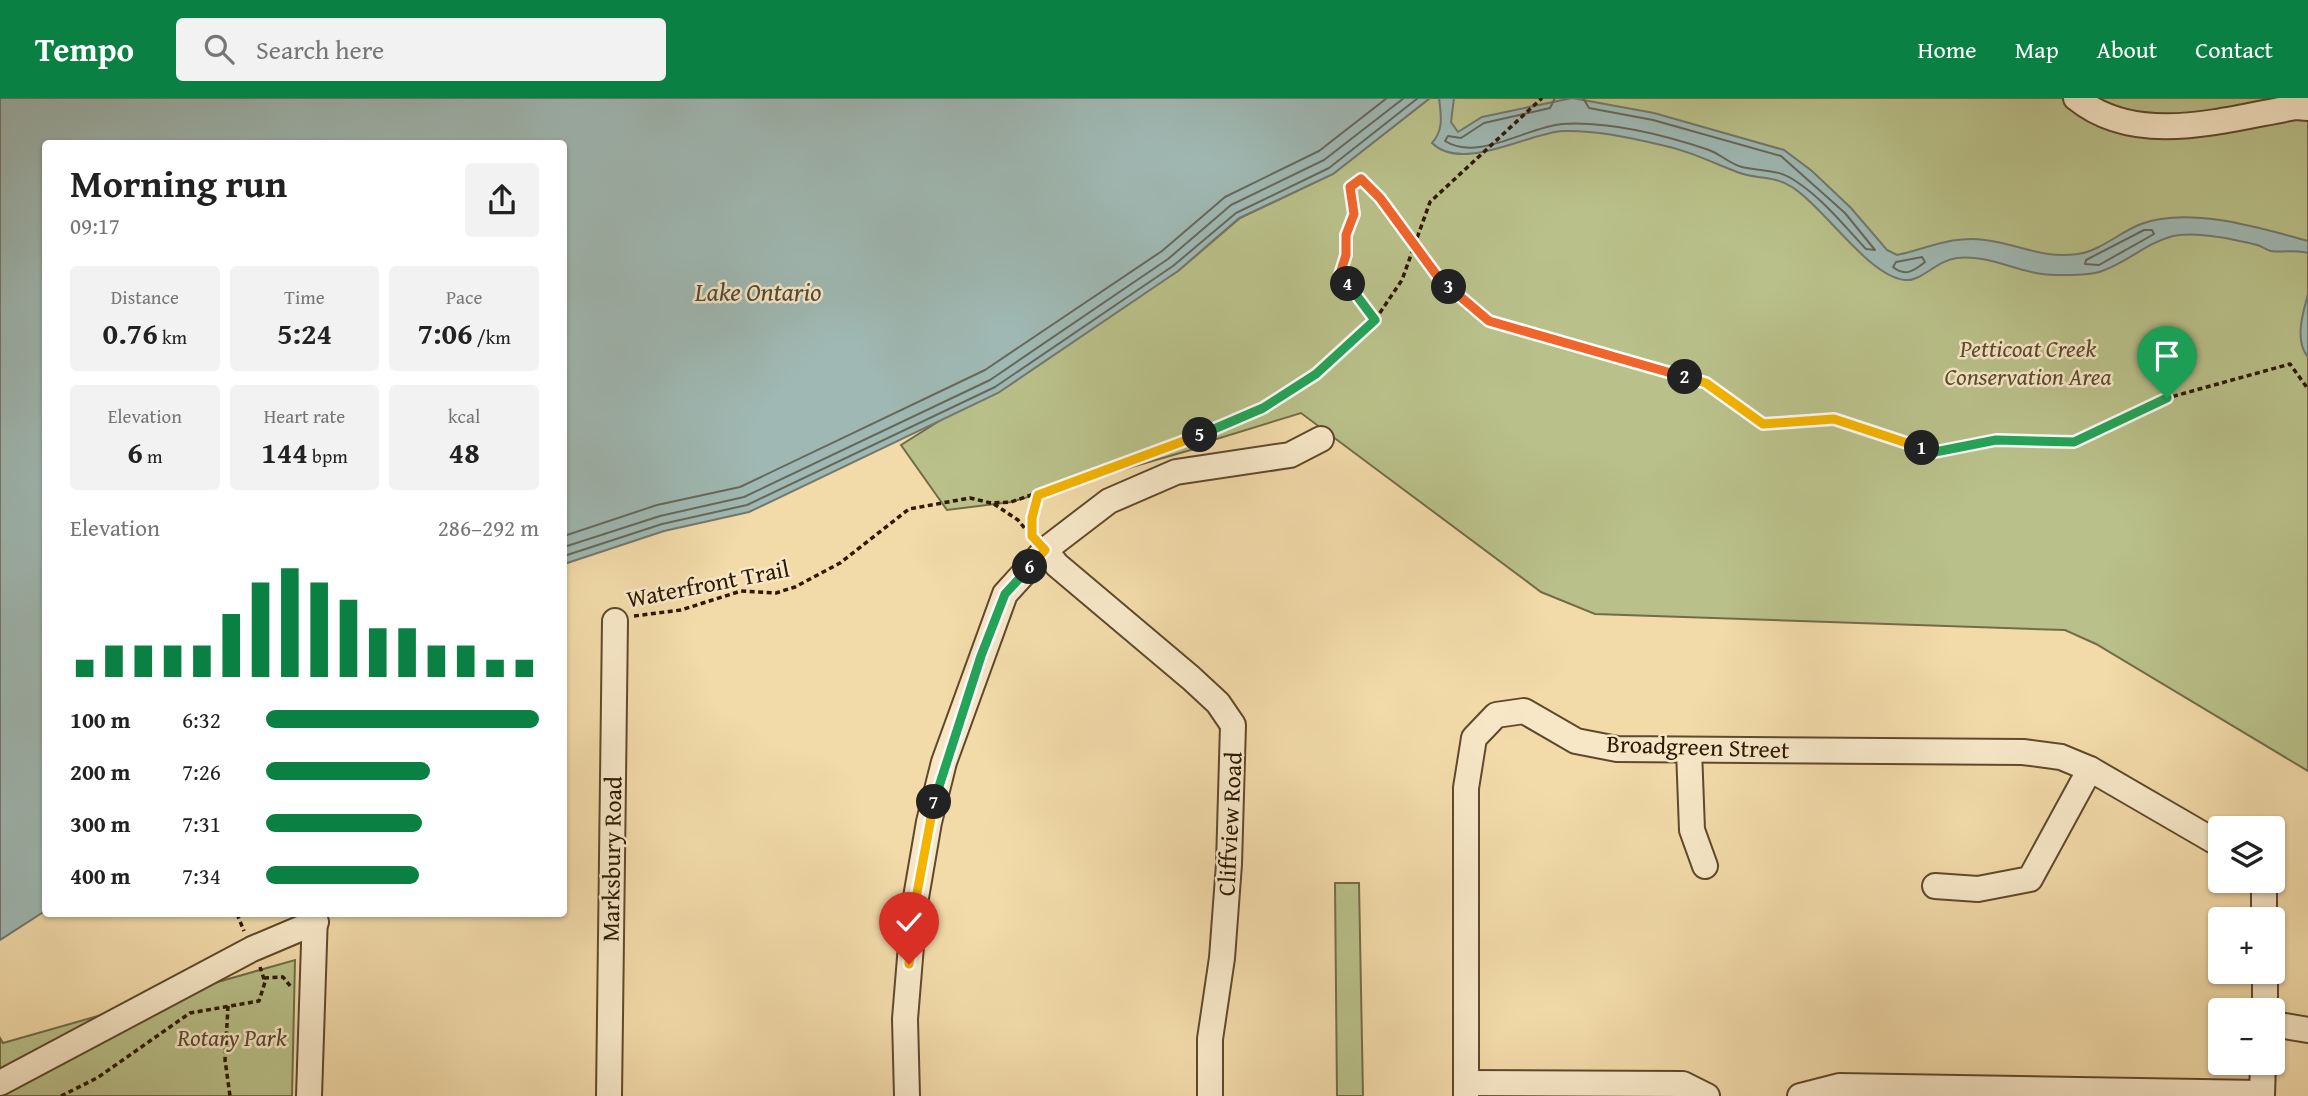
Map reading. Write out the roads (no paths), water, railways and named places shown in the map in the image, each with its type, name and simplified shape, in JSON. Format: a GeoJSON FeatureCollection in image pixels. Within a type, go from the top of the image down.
{"type":"FeatureCollection","features":[{"type":"Feature","properties":{"kind":"street"},"geometry":{"type":"LineString","coordinates":[[2076,98],[2087,107],[2121,122],[2179,127],[2296,107],[2308,108]]}},
{"type":"Feature","properties":{"kind":"street"},"geometry":{"type":"LineString","coordinates":[[907,1096],[905,1019],[914,909],[929,822],[948,750],[1005,594],[1038,543],[1109,501],[1176,472],[1290,455],[1321,439]]}},
{"type":"Feature","properties":{"kind":"street","name":"Cliffview Road"},"geometry":{"type":"LineString","coordinates":[[1038,543],[1057,565],[1218,703],[1233,725],[1235,755],[1229,864],[1222,958],[1210,1039],[1210,1096]]}},
{"type":"Feature","properties":{"kind":"street","name":"Marksbury Road"},"geometry":{"type":"LineString","coordinates":[[609,1096],[615,621]]}},
{"type":"Feature","properties":{"kind":"street","name":"Broadgreen Street"},"geometry":{"type":"LineString","coordinates":[[1466,1090],[1466,788],[1474,738],[1496,715],[1524,711],[1576,741],[1617,749],[2022,752],[2061,757],[2090,769],[2208,837]]}},
{"type":"Feature","properties":{"kind":"street"},"geometry":{"type":"LineString","coordinates":[[1689,750],[1692,830],[1704,866]]}},
{"type":"Feature","properties":{"kind":"street"},"geometry":{"type":"LineString","coordinates":[[1935,886],[1978,889],[2030,879],[2090,769]]}},
{"type":"Feature","properties":{"kind":"street"},"geometry":{"type":"LineString","coordinates":[[0,1083],[315,918],[309,1096]]}},
{"type":"Feature","properties":{"kind":"street"},"geometry":{"type":"LineString","coordinates":[[2285,1026],[2308,1030]]}},
{"type":"Feature","properties":{"kind":"street"},"geometry":{"type":"LineString","coordinates":[[1800,1096],[1839,1086],[2262,1095],[2263,1075]]}},
{"type":"Feature","properties":{"kind":"street"},"geometry":{"type":"LineString","coordinates":[[1466,1090],[1684,1084],[1707,1096]]}},
{"type":"Feature","properties":{"kind":"water","name":"Lake Ontario"},"geometry":{"type":"Polygon","coordinates":[[[0,98],[1430,98],[1333,174],[1239,218],[1178,271],[998,393],[749,512],[664,531],[567,563],[567,140],[42,140],[42,913],[0,940],[0,98]]]}},
{"type":"Feature","properties":{"kind":"water"},"geometry":{"type":"Polygon","coordinates":[[[1439,98],[1454,98],[1451,122],[1458,132],[1482,117],[1572,98],[1654,113],[1784,150],[1812,171],[1851,208],[1887,250],[1897,255],[1962,239],[1997,242],[2053,254],[2078,254],[2094,249],[2141,224],[2181,217],[2225,221],[2308,241],[2308,253],[2271,251],[2226,238],[2183,235],[2163,239],[2111,267],[2092,274],[2043,274],[1982,259],[1957,258],[1917,278],[1905,280],[1876,267],[1792,187],[1777,180],[1744,174],[1678,149],[1610,134],[1563,131],[1477,153],[1445,151],[1432,143],[1440,128],[1439,98]]]}},
{"type":"Feature","properties":{"kind":"water"},"geometry":{"type":"Polygon","coordinates":[[[2308,294],[2308,357],[2301,343],[2301,335],[2308,294]]]}},
{"type":"Feature","properties":{"kind":"park label","name":"Petticoat Creek Conservation Area"},"geometry":{"type":"Point","coordinates":[2028,363]}},
{"type":"Feature","properties":{"kind":"park label","name":"Rotary Park"},"geometry":{"type":"Point","coordinates":[232,1038]}}]}
